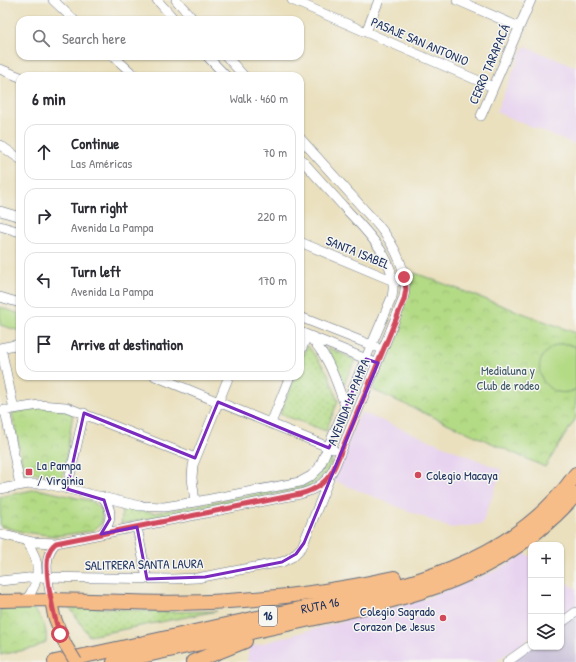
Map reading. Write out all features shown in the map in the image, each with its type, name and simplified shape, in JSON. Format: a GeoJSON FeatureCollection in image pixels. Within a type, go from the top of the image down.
{"type":"FeatureCollection","features":[{"type":"Feature","properties":{"kind":"highway","name":"RUTA 16"},"geometry":{"type":"LineString","coordinates":[[55,662],[380,591],[437,574],[478,557],[507,540],[533,520],[556,498],[576,474]]}},
{"type":"Feature","properties":{"kind":"highway","name":"RUTA 16"},"geometry":{"type":"LineString","coordinates":[[114,662],[318,618],[405,597],[438,586],[474,572],[492,563],[525,542],[555,516],[576,494]]}},
{"type":"Feature","properties":{"kind":"highway"},"geometry":{"type":"LineString","coordinates":[[52,600],[202,602],[284,597],[317,593],[397,578],[478,557]]}},
{"type":"Feature","properties":{"kind":"highway"},"geometry":{"type":"LineString","coordinates":[[193,662],[237,644],[318,618]]}},
{"type":"Feature","properties":{"kind":"main road"},"geometry":{"type":"LineString","coordinates":[[0,601],[52,600],[54,616],[65,644],[76,662]]}},
{"type":"Feature","properties":{"kind":"street"},"geometry":{"type":"LineString","coordinates":[[53,0],[70,16]]}},
{"type":"Feature","properties":{"kind":"street"},"geometry":{"type":"LineString","coordinates":[[157,0],[171,16]]}},
{"type":"Feature","properties":{"kind":"street"},"geometry":{"type":"LineString","coordinates":[[176,0],[190,16]]}},
{"type":"Feature","properties":{"kind":"street","name":"PASAJE SAN ANTONIO"},"geometry":{"type":"LineString","coordinates":[[292,0],[494,87]]}},
{"type":"Feature","properties":{"kind":"street"},"geometry":{"type":"LineString","coordinates":[[366,32],[379,0]]}},
{"type":"Feature","properties":{"kind":"street"},"geometry":{"type":"LineString","coordinates":[[457,0],[519,27]]}},
{"type":"Feature","properties":{"kind":"street","name":"CERRO TARAPACÁ"},"geometry":{"type":"LineString","coordinates":[[481,116],[531,0]]}},
{"type":"Feature","properties":{"kind":"street"},"geometry":{"type":"LineString","coordinates":[[117,60],[131,72]]}},
{"type":"Feature","properties":{"kind":"street"},"geometry":{"type":"LineString","coordinates":[[212,60],[222,72]]}},
{"type":"Feature","properties":{"kind":"street"},"geometry":{"type":"LineString","coordinates":[[230,60],[240,72]]}},
{"type":"Feature","properties":{"kind":"street"},"geometry":{"type":"LineString","coordinates":[[0,69],[16,75]]}},
{"type":"Feature","properties":{"kind":"street","name":"AVENIDA LA PAMPA"},"geometry":{"type":"LineString","coordinates":[[0,534],[26,541],[56,543],[306,493],[317,488],[330,476],[404,300],[405,286],[397,253],[387,236],[304,143]]}},
{"type":"Feature","properties":{"kind":"street"},"geometry":{"type":"LineString","coordinates":[[0,145],[16,155]]}},
{"type":"Feature","properties":{"kind":"street","name":"AVENIDA LA PAMPA"},"geometry":{"type":"LineString","coordinates":[[0,489],[38,483],[140,506],[175,506],[300,482],[320,468],[392,297],[393,280],[387,261],[376,243],[304,162]]}},
{"type":"Feature","properties":{"kind":"street"},"geometry":{"type":"LineString","coordinates":[[0,211],[16,216]]}},
{"type":"Feature","properties":{"kind":"street"},"geometry":{"type":"LineString","coordinates":[[0,226],[16,231]]}},
{"type":"Feature","properties":{"kind":"street","name":"SANTA ISABEL"},"geometry":{"type":"LineString","coordinates":[[304,244],[405,286]]}},
{"type":"Feature","properties":{"kind":"street"},"geometry":{"type":"LineString","coordinates":[[0,297],[16,302]]}},
{"type":"Feature","properties":{"kind":"street"},"geometry":{"type":"LineString","coordinates":[[304,319],[383,349]]}},
{"type":"Feature","properties":{"kind":"street"},"geometry":{"type":"LineString","coordinates":[[304,333],[378,364]]}},
{"type":"Feature","properties":{"kind":"street"},"geometry":{"type":"LineString","coordinates":[[304,333],[320,348],[329,363],[346,408]]}},
{"type":"Feature","properties":{"kind":"street"},"geometry":{"type":"LineString","coordinates":[[16,345],[1,348],[6,410],[20,485]]}},
{"type":"Feature","properties":{"kind":"street"},"geometry":{"type":"LineString","coordinates":[[168,380],[341,452]]}},
{"type":"Feature","properties":{"kind":"street"},"geometry":{"type":"LineString","coordinates":[[195,502],[192,478],[195,458],[227,380]]}},
{"type":"Feature","properties":{"kind":"street"},"geometry":{"type":"LineString","coordinates":[[271,424],[288,380]]}},
{"type":"Feature","properties":{"kind":"street"},"geometry":{"type":"LineString","coordinates":[[6,410],[48,405],[66,407],[195,458]]}},
{"type":"Feature","properties":{"kind":"street"},"geometry":{"type":"LineString","coordinates":[[67,489],[84,413]]}},
{"type":"Feature","properties":{"kind":"street","name":"SALITRERA SANTA LAURA"},"geometry":{"type":"LineString","coordinates":[[0,581],[37,577],[180,579],[205,577],[282,562],[292,558],[304,543],[330,476]]}},
{"type":"Feature","properties":{"kind":"street"},"geometry":{"type":"LineString","coordinates":[[101,496],[107,504],[110,514],[107,527],[101,534]]}},
{"type":"Feature","properties":{"kind":"street"},"geometry":{"type":"LineString","coordinates":[[137,527],[147,578]]}},
{"type":"Feature","properties":{"kind":"street"},"geometry":{"type":"LineString","coordinates":[[26,541],[35,558],[37,577],[33,589],[26,600]]}},
{"type":"Feature","properties":{"kind":"street"},"geometry":{"type":"LineString","coordinates":[[52,600],[47,564],[51,549],[56,543]]}},
{"type":"Feature","properties":{"kind":"street"},"geometry":{"type":"LineString","coordinates":[[564,621],[576,612]]}},
{"type":"Feature","properties":{"kind":"street"},"geometry":{"type":"LineString","coordinates":[[507,662],[528,647]]}},
{"type":"Feature","properties":{"kind":"highlighted area"},"geometry":{"type":"Polygon","coordinates":[[[366,359],[378,363],[304,543],[296,554],[282,562],[205,577],[147,579],[137,527],[101,534],[110,519],[104,500],[67,489],[84,413],[195,458],[218,402],[329,448],[366,359]]]}},
{"type":"Feature","properties":{"kind":"shaded area"},"geometry":{"type":"Polygon","coordinates":[[[524,46],[576,67],[576,145],[496,112],[524,46]]]}},
{"type":"Feature","properties":{"kind":"shaded area","name":"Colegio Macaya"},"geometry":{"type":"Polygon","coordinates":[[[361,412],[502,470],[482,524],[450,528],[333,480],[361,412]]]}},
{"type":"Feature","properties":{"kind":"shaded area","name":"Colegio Sagrado Corazon De Jesus"},"geometry":{"type":"Polygon","coordinates":[[[526,554],[528,555],[528,639],[495,662],[247,662],[249,647],[427,598],[493,572],[526,554]]]}},
{"type":"Feature","properties":{"kind":"shaded area"},"geometry":{"type":"Polygon","coordinates":[[[564,580],[576,589],[576,605],[564,613],[564,580]]]}},
{"type":"Feature","properties":{"kind":"shaded area"},"geometry":{"type":"Polygon","coordinates":[[[576,612],[576,662],[509,662],[528,649],[564,650],[564,621],[576,612]]]}},
{"type":"Feature","properties":{"kind":"green space","name":"Medialuna y Club de rodeo"},"geometry":{"type":"Polygon","coordinates":[[[415,273],[576,333],[576,418],[545,467],[373,390],[415,273]]]}},
{"type":"Feature","properties":{"kind":"green space"},"geometry":{"type":"Polygon","coordinates":[[[0,307],[16,313],[16,330],[0,325],[0,307]]]}},
{"type":"Feature","properties":{"kind":"green space"},"geometry":{"type":"Polygon","coordinates":[[[560,344],[568,344],[576,347],[576,389],[565,392],[555,391],[547,385],[541,377],[539,368],[542,358],[548,350],[560,344]]]}},
{"type":"Feature","properties":{"kind":"green space"},"geometry":{"type":"Polygon","coordinates":[[[307,345],[328,373],[338,401],[326,431],[280,414],[293,380],[304,380],[304,353],[307,345]]]}},
{"type":"Feature","properties":{"kind":"green space"},"geometry":{"type":"Polygon","coordinates":[[[327,347],[355,360],[344,384],[327,347]]]}},
{"type":"Feature","properties":{"kind":"green space"},"geometry":{"type":"Polygon","coordinates":[[[47,406],[73,413],[63,479],[44,474],[24,473],[12,413],[47,406]]]}},
{"type":"Feature","properties":{"kind":"green space"},"geometry":{"type":"Polygon","coordinates":[[[328,458],[332,460],[327,473],[311,487],[121,524],[122,515],[120,506],[154,513],[307,484],[323,470],[328,458]]]}},
{"type":"Feature","properties":{"kind":"green space"},"geometry":{"type":"Polygon","coordinates":[[[37,489],[91,501],[102,510],[102,523],[92,531],[55,536],[23,532],[0,526],[0,497],[37,489]]]}},
{"type":"Feature","properties":{"kind":"green space"},"geometry":{"type":"Polygon","coordinates":[[[68,605],[161,612],[217,611],[89,636],[68,605]]]}},
{"type":"Feature","properties":{"kind":"green space"},"geometry":{"type":"Polygon","coordinates":[[[32,608],[39,615],[44,624],[46,642],[34,648],[0,655],[0,609],[32,608]]]}},
{"type":"Feature","properties":{"kind":"place","name":"La Pampa / Virginia"},"geometry":{"type":"Point","coordinates":[29,472]}},
{"type":"Feature","properties":{"kind":"place","name":"Colegio Macaya"},"geometry":{"type":"Point","coordinates":[418,475]}},
{"type":"Feature","properties":{"kind":"place","name":"Colegio Sagrado Corazon De Jesus"},"geometry":{"type":"Point","coordinates":[443,618]}},
{"type":"Feature","properties":{"kind":"route"},"geometry":{"type":"LineString","coordinates":[[60,634],[52,608],[47,564],[49,552],[56,543],[306,493],[317,488],[330,476],[404,300],[406,289],[404,277]]}}]}
